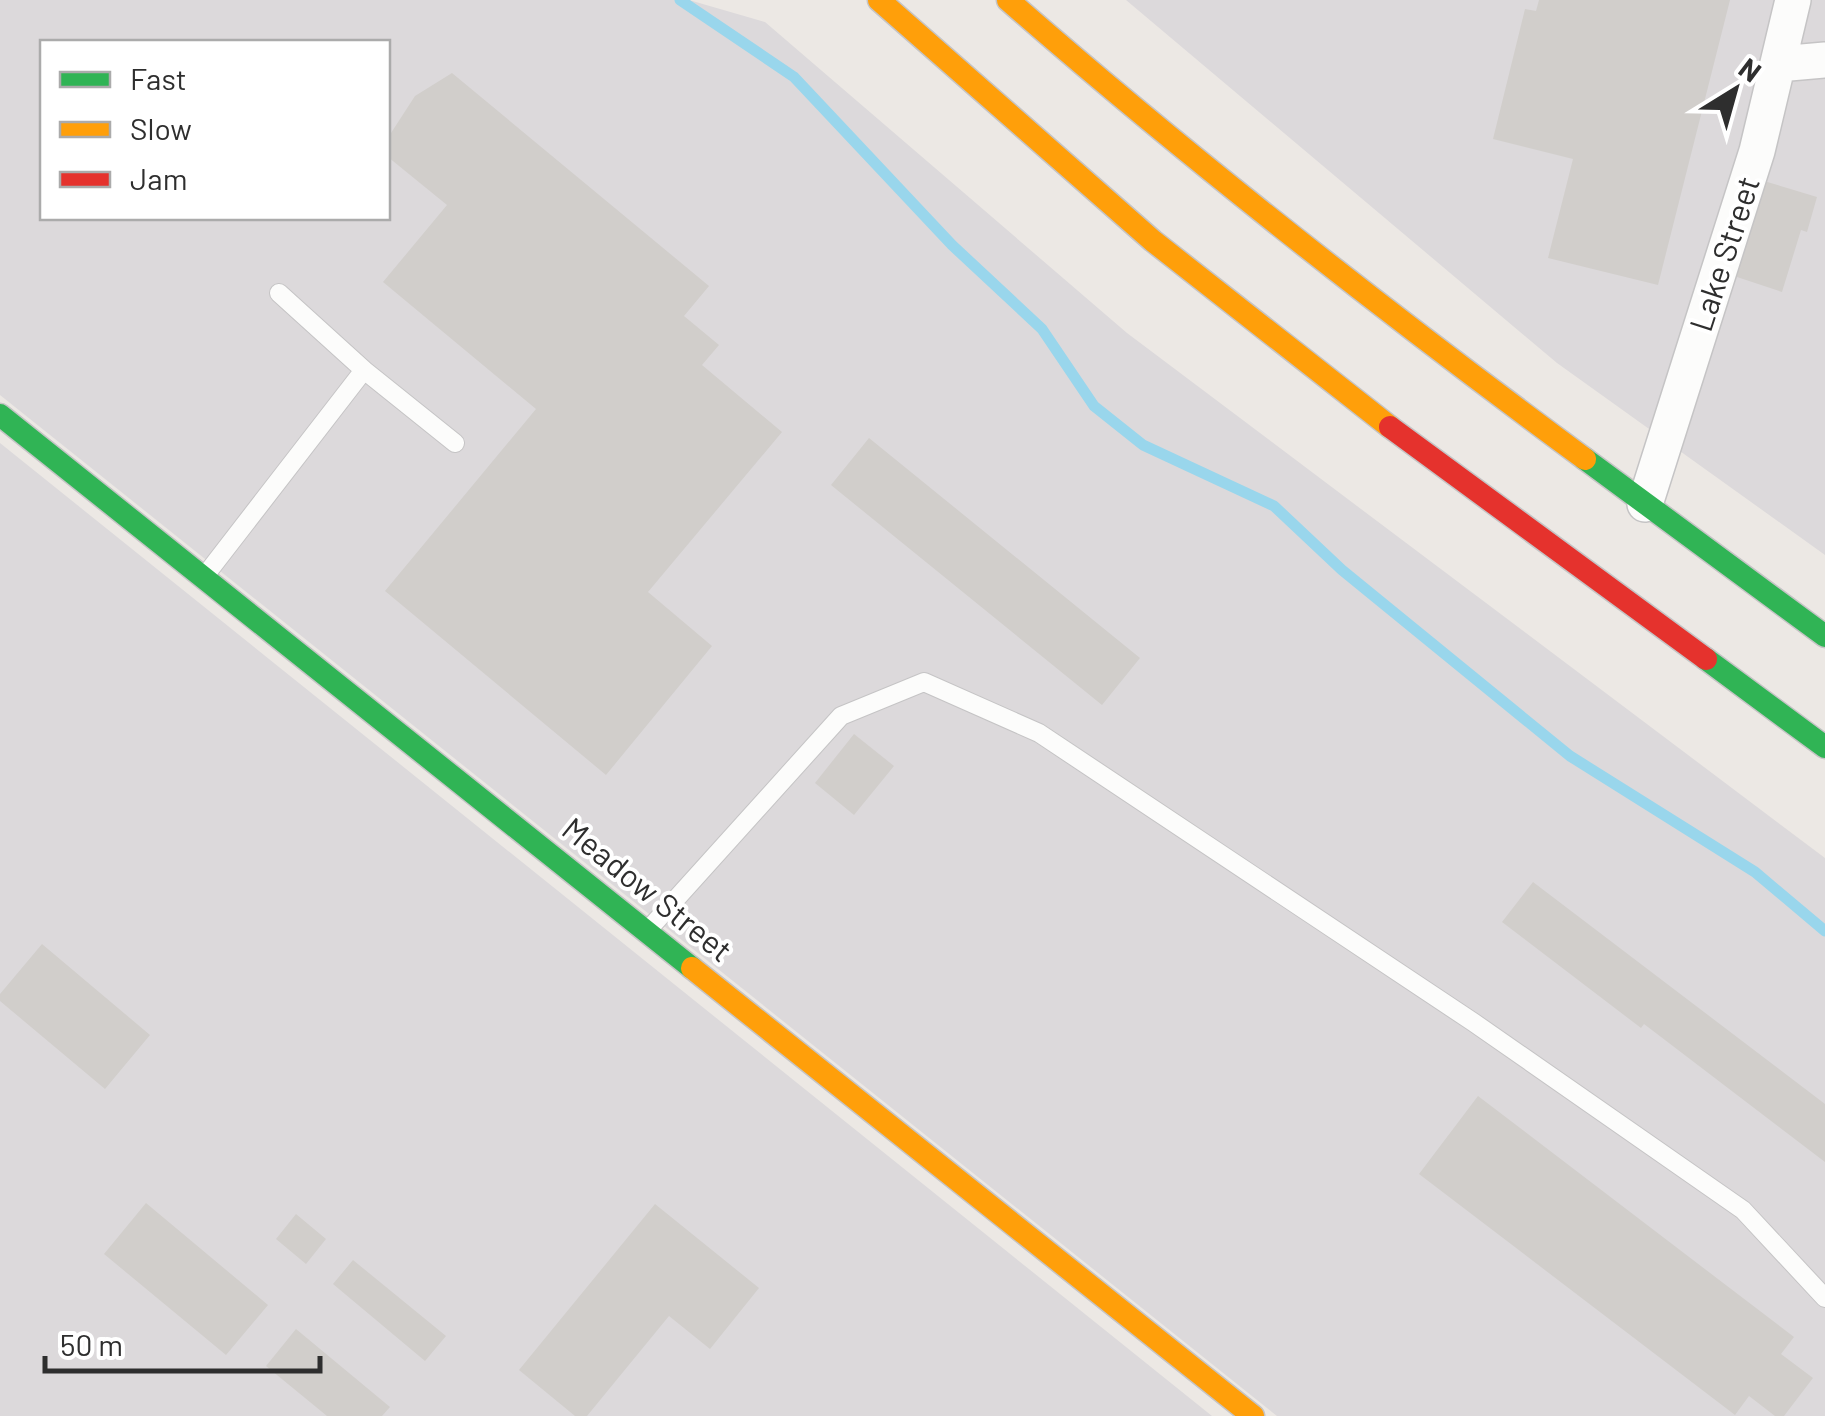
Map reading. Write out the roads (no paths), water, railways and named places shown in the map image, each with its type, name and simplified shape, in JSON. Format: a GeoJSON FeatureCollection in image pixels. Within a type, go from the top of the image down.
{"type":"FeatureCollection","features":[{"type":"Feature","properties":{"kind":"main road"},"geometry":{"type":"LineString","coordinates":[[879,0],[1028,137],[1193,274],[1412,444],[1825,747]]}},
{"type":"Feature","properties":{"kind":"main road"},"geometry":{"type":"LineString","coordinates":[[1008,0],[1096,79],[1295,242],[1825,636]]}},
{"type":"Feature","properties":{"kind":"main road","name":"Meadow Street"},"geometry":{"type":"LineString","coordinates":[[0,415],[1253,1416]]}},
{"type":"Feature","properties":{"kind":"street","name":"Lake Street"},"geometry":{"type":"LineString","coordinates":[[1644,504],[1758,151],[1792,0]]}},
{"type":"Feature","properties":{"kind":"street"},"geometry":{"type":"LineString","coordinates":[[1778,64],[1825,60]]}},
{"type":"Feature","properties":{"kind":"lane"},"geometry":{"type":"LineString","coordinates":[[280,294],[364,370],[455,443]]}},
{"type":"Feature","properties":{"kind":"lane"},"geometry":{"type":"LineString","coordinates":[[204,578],[364,370]]}},
{"type":"Feature","properties":{"kind":"lane"},"geometry":{"type":"LineString","coordinates":[[647,932],[841,716],[924,682],[1039,733],[1473,1022],[1743,1210],[1825,1298]]}},
{"type":"Feature","properties":{"kind":"waterway"},"geometry":{"type":"LineString","coordinates":[[680,0],[794,77],[952,245],[1042,329],[1094,406],[1143,445],[1274,506],[1342,570],[1570,756],[1755,872],[1825,931]]}}]}
